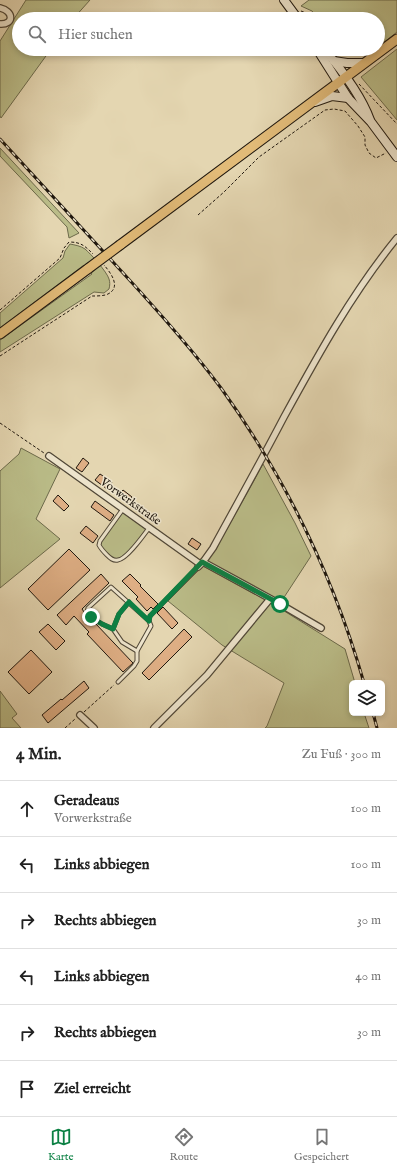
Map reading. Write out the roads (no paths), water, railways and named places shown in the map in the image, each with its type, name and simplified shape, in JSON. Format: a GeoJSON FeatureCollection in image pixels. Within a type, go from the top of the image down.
{"type":"FeatureCollection","features":[{"type":"Feature","properties":{"kind":"main road"},"geometry":{"type":"LineString","coordinates":[[286,3],[293,12]]}},
{"type":"Feature","properties":{"kind":"main road"},"geometry":{"type":"LineString","coordinates":[[385,47],[397,38]]}},
{"type":"Feature","properties":{"kind":"main road"},"geometry":{"type":"LineString","coordinates":[[324,56],[345,77],[348,98],[371,122],[397,157]]}},
{"type":"Feature","properties":{"kind":"main road"},"geometry":{"type":"LineString","coordinates":[[330,56],[366,109],[371,122]]}},
{"type":"Feature","properties":{"kind":"main road"},"geometry":{"type":"LineString","coordinates":[[0,334],[373,56]]}},
{"type":"Feature","properties":{"kind":"main road"},"geometry":{"type":"LineString","coordinates":[[334,61],[364,63]]}},
{"type":"Feature","properties":{"kind":"main road"},"geometry":{"type":"LineString","coordinates":[[308,105],[332,96],[348,98]]}},
{"type":"Feature","properties":{"kind":"street"},"geometry":{"type":"LineString","coordinates":[[0,8],[8,11],[10,17],[7,23],[0,24]]}},
{"type":"Feature","properties":{"kind":"street"},"geometry":{"type":"LineString","coordinates":[[200,564],[213,548],[303,382],[327,341],[361,287],[397,238]]}},
{"type":"Feature","properties":{"kind":"street","name":"Vorwerkstraße"},"geometry":{"type":"LineString","coordinates":[[49,456],[200,564],[270,599],[321,628]]}},
{"type":"Feature","properties":{"kind":"street"},"geometry":{"type":"LineString","coordinates":[[154,728],[207,675],[270,599]]}},
{"type":"Feature","properties":{"kind":"street"},"geometry":{"type":"LineString","coordinates":[[80,715],[94,728]]}},
{"type":"Feature","properties":{"kind":"lane"},"geometry":{"type":"LineString","coordinates":[[123,509],[100,541],[99,545],[101,550],[112,559],[122,559],[128,554],[149,528]]}},
{"type":"Feature","properties":{"kind":"lane"},"geometry":{"type":"LineString","coordinates":[[149,621],[150,616],[200,564]]}},
{"type":"Feature","properties":{"kind":"lane"},"geometry":{"type":"LineString","coordinates":[[118,682],[137,661],[137,651],[151,626],[149,621],[111,587],[88,608],[87,612],[91,617],[113,629],[122,642],[137,651]]}},
{"type":"Feature","properties":{"kind":"lane"},"geometry":{"type":"LineString","coordinates":[[113,629],[119,614],[129,602]]}},
{"type":"Feature","properties":{"kind":"railway"},"geometry":{"type":"LineString","coordinates":[[0,139],[174,330],[221,388],[244,422],[266,457],[305,530],[338,605],[363,680]]}},
{"type":"Feature","properties":{"kind":"railway"},"geometry":{"type":"LineString","coordinates":[[374,716],[377,728]]}}]}
